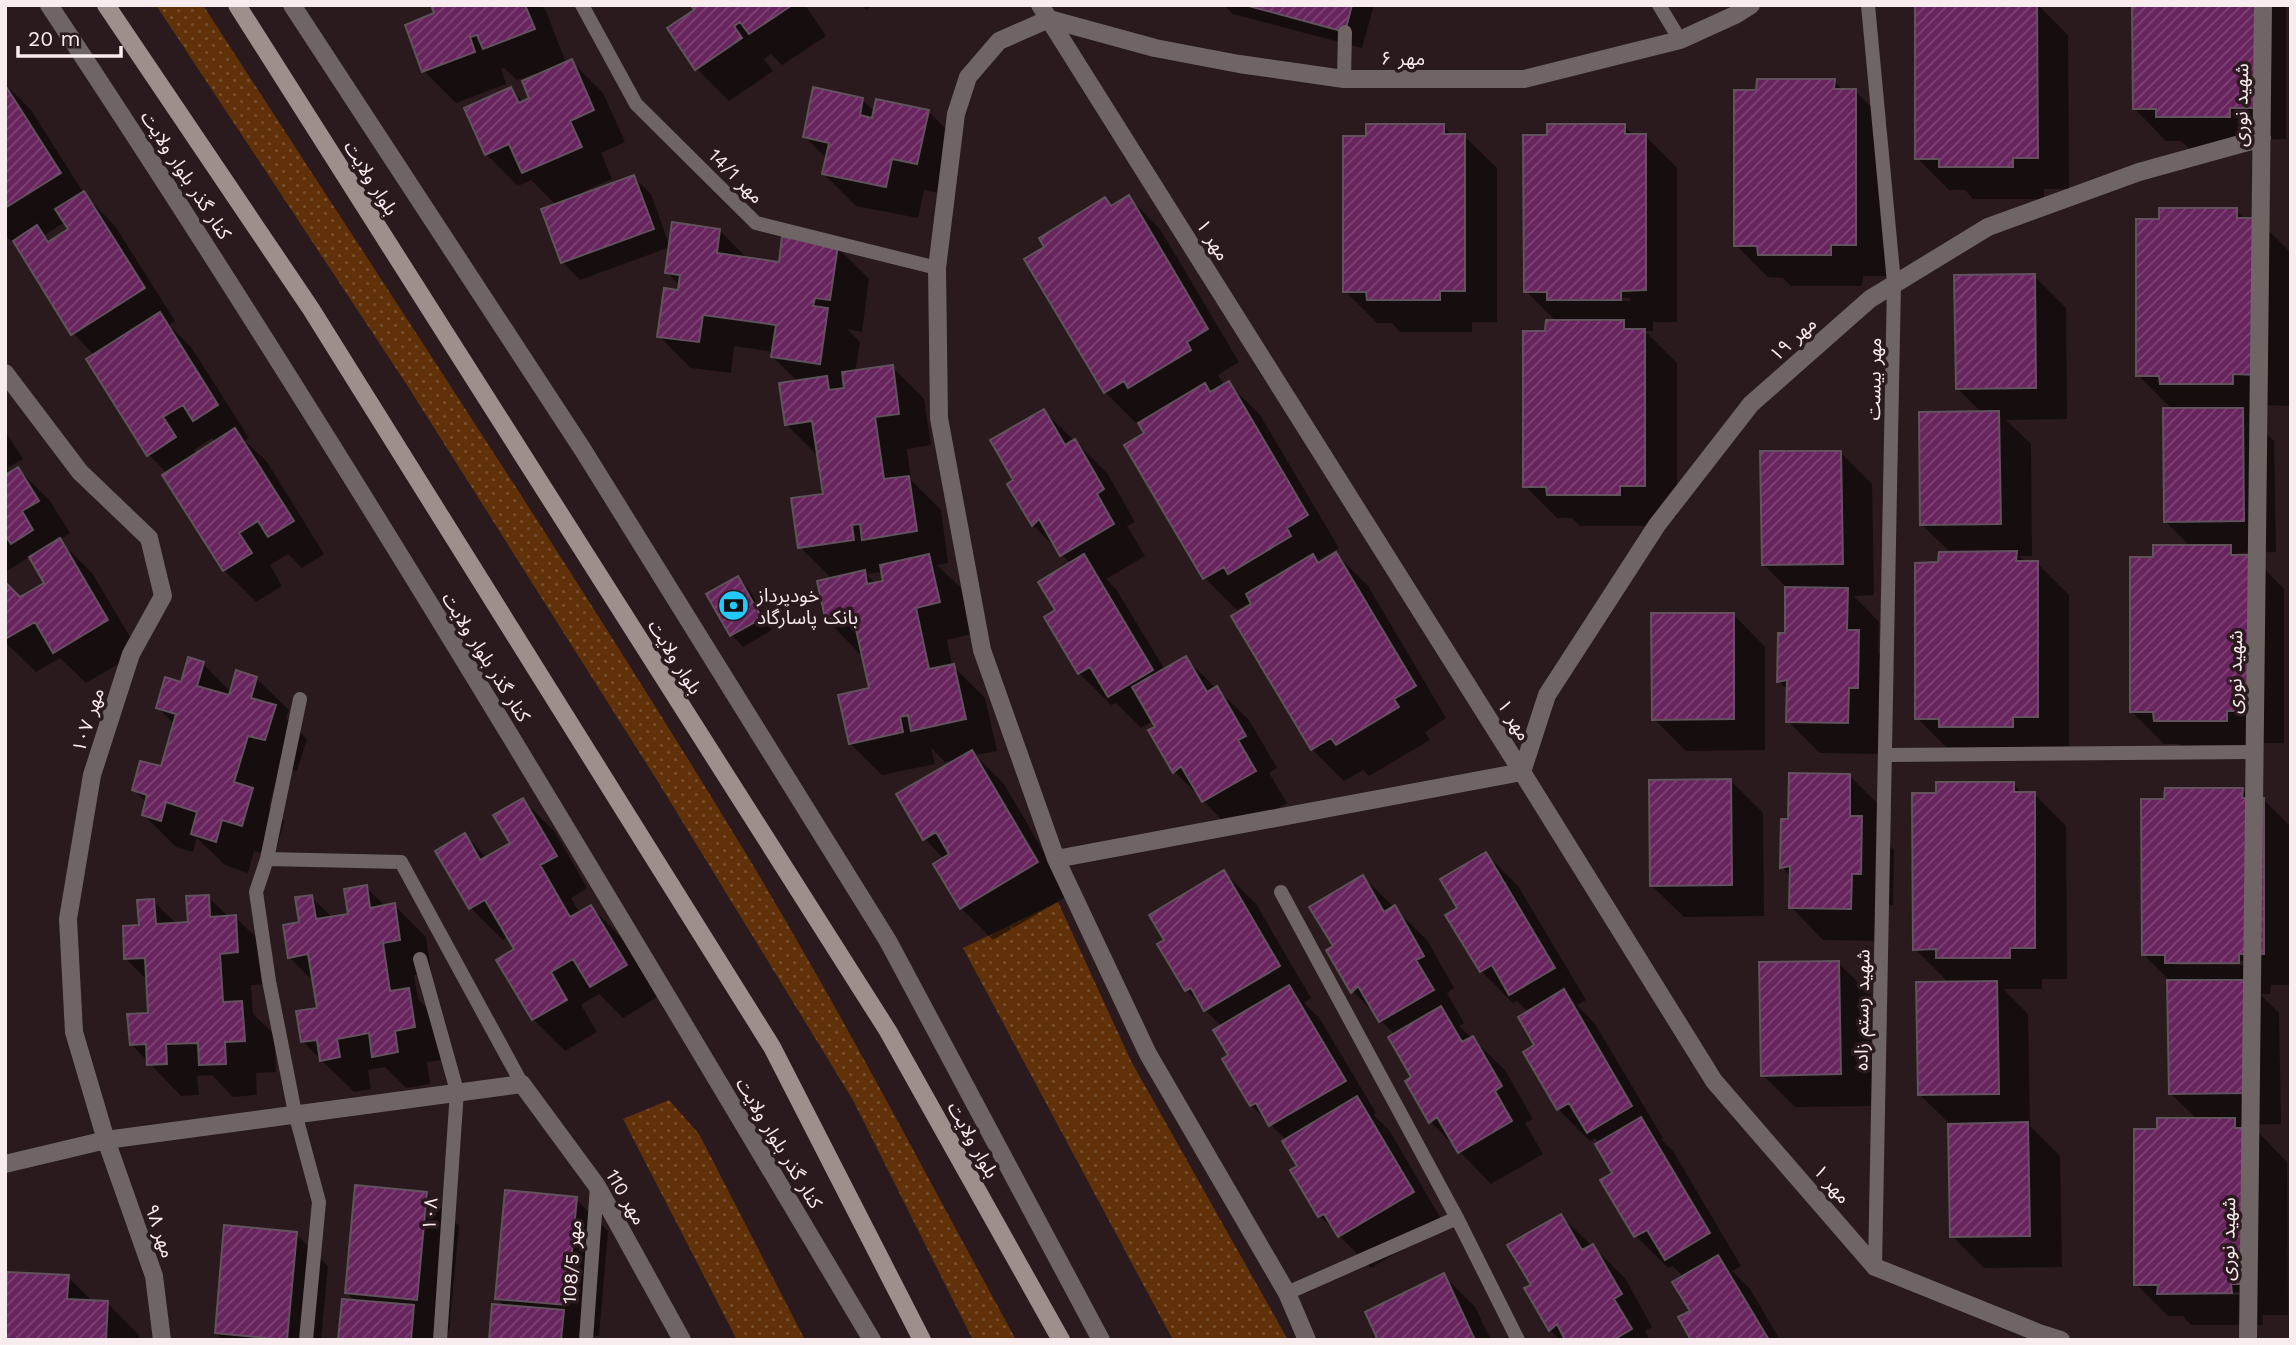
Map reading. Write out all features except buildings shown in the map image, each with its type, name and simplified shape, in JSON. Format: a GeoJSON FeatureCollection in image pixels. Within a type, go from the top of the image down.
{"type":"FeatureCollection","features":[{"type":"Feature","properties":{"kind":"main road"},"geometry":{"type":"LineString","coordinates":[[106,5],[310,309],[772,1047],[922,1340]]}},
{"type":"Feature","properties":{"kind":"main road","name":"بلوار ولایت"},"geometry":{"type":"LineString","coordinates":[[237,5],[888,1031],[1061,1340]]}},
{"type":"Feature","properties":{"kind":"street","name":"کنار گذر بلوار ولایت"},"geometry":{"type":"LineString","coordinates":[[49,5],[144,148],[272,350],[616,910],[872,1340]]}},
{"type":"Feature","properties":{"kind":"street"},"geometry":{"type":"LineString","coordinates":[[292,5],[590,462],[888,941],[1101,1340]]}},
{"type":"Feature","properties":{"kind":"street","name":"مهر ۶"},"geometry":{"type":"LineString","coordinates":[[1044,12],[1155,48],[1239,64],[1344,79],[1524,79],[1680,40],[1751,5]]}},
{"type":"Feature","properties":{"kind":"street","name":"شهید نوری"},"geometry":{"type":"LineString","coordinates":[[2248,1340],[2263,5]]}},
{"type":"Feature","properties":{"kind":"street"},"geometry":{"type":"LineString","coordinates":[[1044,12],[999,41],[968,76],[956,114],[937,268],[939,418],[982,650],[1056,859],[1148,1054],[1287,1293],[1307,1340]]}},
{"type":"Feature","properties":{"kind":"street","name":"مهر ۱"},"geometry":{"type":"LineString","coordinates":[[1044,12],[1714,1081],[1875,1267],[2061,1340]]}},
{"type":"Feature","properties":{"kind":"street","name":"مهر ۱۹"},"geometry":{"type":"LineString","coordinates":[[1522,772],[1546,695],[1657,525],[1751,404],[1870,299],[1987,227],[2139,172],[2262,138]]}},
{"type":"Feature","properties":{"kind":"street","name":"مهر ۱۰۷"},"geometry":{"type":"LineString","coordinates":[[5,373],[80,472],[149,538],[163,596],[131,654],[92,775],[68,919],[74,1032],[106,1140]]}},
{"type":"Feature","properties":{"kind":"street"},"geometry":{"type":"LineString","coordinates":[[1056,859],[1522,772]]}},
{"type":"Feature","properties":{"kind":"street"},"geometry":{"type":"LineString","coordinates":[[5,1164],[106,1140],[522,1084]]}},
{"type":"Feature","properties":{"kind":"street","name":"مهر 110"},"geometry":{"type":"LineString","coordinates":[[522,1084],[597,1186],[681,1340]]}},
{"type":"Feature","properties":{"kind":"street","name":"مهر ۹۸"},"geometry":{"type":"LineString","coordinates":[[106,1140],[153,1276],[162,1340]]}},
{"type":"Feature","properties":{"kind":"lane","name":"مهر 14/1"},"geometry":{"type":"LineString","coordinates":[[582,5],[636,104],[756,223],[937,268]]}},
{"type":"Feature","properties":{"kind":"lane"},"geometry":{"type":"LineString","coordinates":[[1659,5],[1680,40]]}},
{"type":"Feature","properties":{"kind":"lane","name":"مهر بیست"},"geometry":{"type":"LineString","coordinates":[[1868,5],[1894,284],[1887,755]]}},
{"type":"Feature","properties":{"kind":"lane"},"geometry":{"type":"LineString","coordinates":[[1344,79],[1345,32]]}},
{"type":"Feature","properties":{"kind":"lane"},"geometry":{"type":"LineString","coordinates":[[300,699],[267,859],[256,892],[269,981],[295,1114],[319,1202],[306,1340]]}},
{"type":"Feature","properties":{"kind":"lane"},"geometry":{"type":"LineString","coordinates":[[1887,755],[2255,752]]}},
{"type":"Feature","properties":{"kind":"lane","name":"شهید رستم زاده"},"geometry":{"type":"LineString","coordinates":[[1875,1267],[1887,755]]}},
{"type":"Feature","properties":{"kind":"lane"},"geometry":{"type":"LineString","coordinates":[[267,859],[401,862],[522,1084]]}},
{"type":"Feature","properties":{"kind":"lane"},"geometry":{"type":"LineString","coordinates":[[1281,892],[1457,1217],[1518,1340]]}},
{"type":"Feature","properties":{"kind":"lane","name":"۱۰۸"},"geometry":{"type":"LineString","coordinates":[[420,958],[457,1091],[440,1340]]}},
{"type":"Feature","properties":{"kind":"lane","name":"مهر 108/5"},"geometry":{"type":"LineString","coordinates":[[586,1340],[597,1186]]}},
{"type":"Feature","properties":{"kind":"lane"},"geometry":{"type":"LineString","coordinates":[[1287,1293],[1457,1217]]}},
{"type":"Feature","properties":{"kind":"shaded area"},"geometry":{"type":"Polygon","coordinates":[[[156,5],[203,5],[477,427],[679,745],[781,912],[1016,1340],[973,1340],[853,1100],[660,785],[407,385],[156,5]]]}},
{"type":"Feature","properties":{"kind":"shaded area"},"geometry":{"type":"Polygon","coordinates":[[[1058,902],[1131,1061],[1288,1340],[1173,1340],[963,948],[1058,902]]]}},
{"type":"Feature","properties":{"kind":"shaded area"},"geometry":{"type":"Polygon","coordinates":[[[669,1100],[699,1134],[805,1340],[737,1340],[623,1119],[669,1100]]]}},
{"type":"Feature","properties":{"kind":"place","name":"خودپرداز بانک پاسارگاد"},"geometry":{"type":"Point","coordinates":[734,606]}}]}
